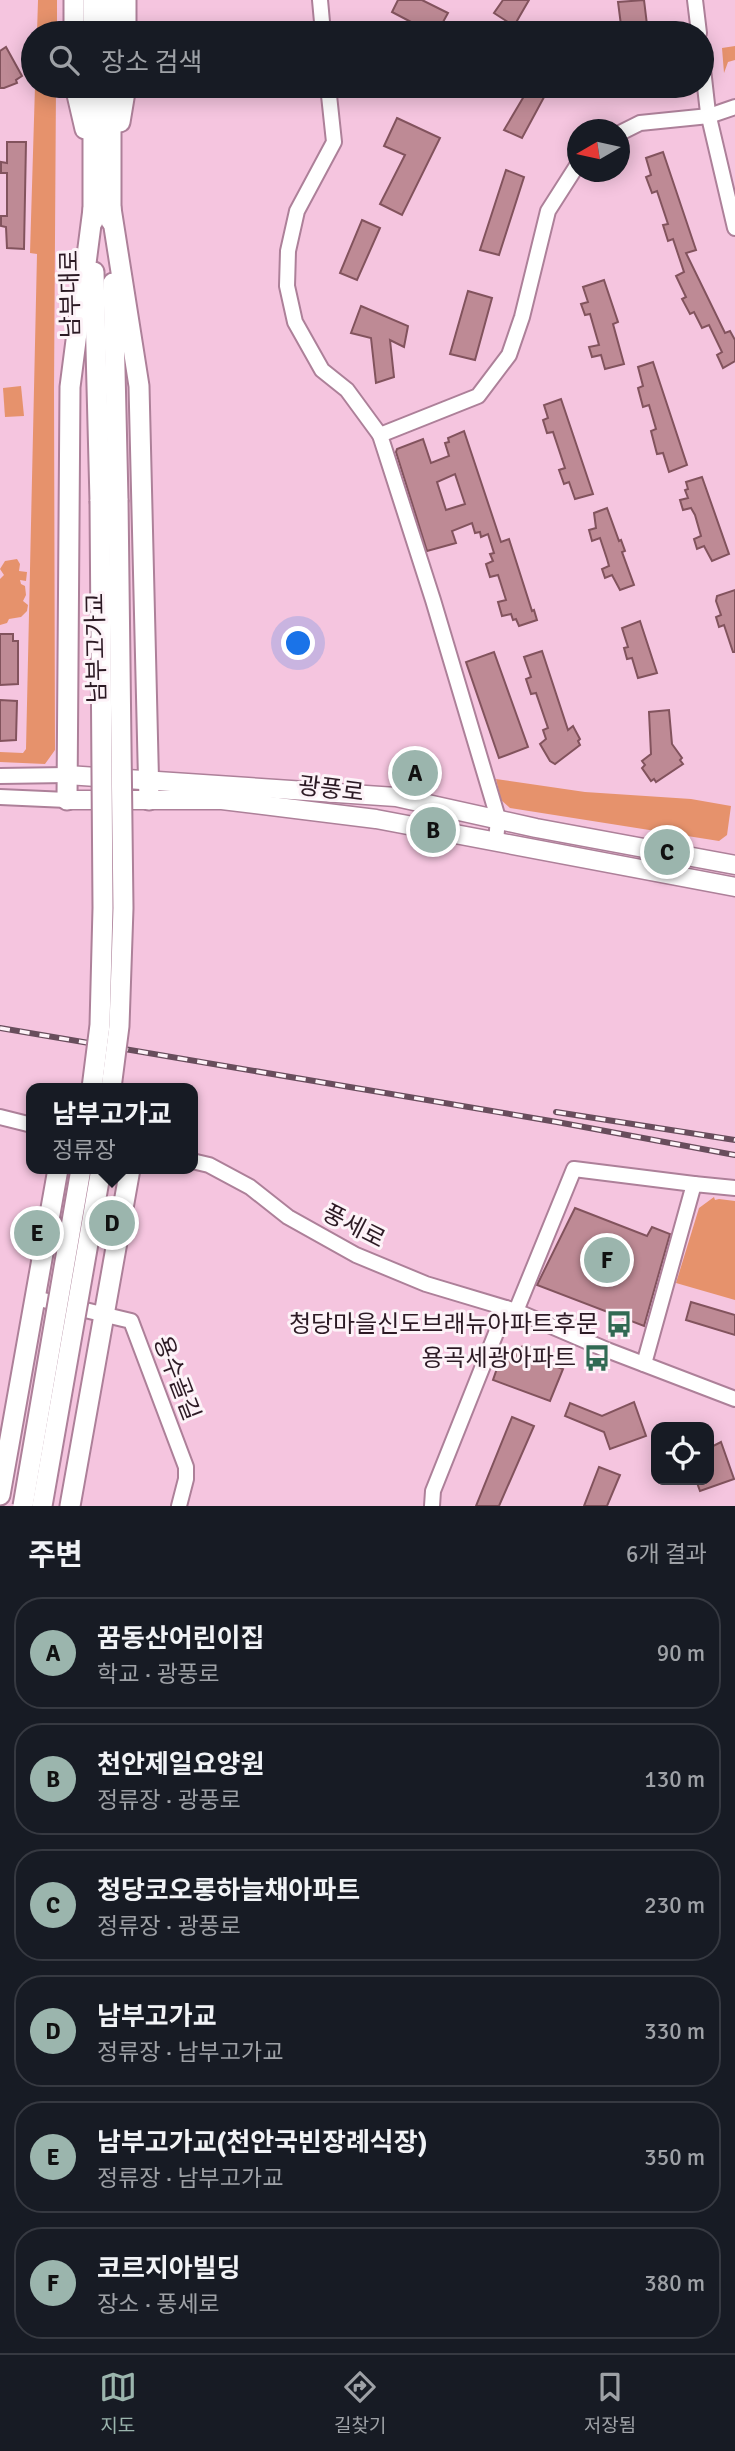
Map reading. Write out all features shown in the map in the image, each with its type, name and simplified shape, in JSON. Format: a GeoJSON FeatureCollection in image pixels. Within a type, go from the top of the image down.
{"type":"FeatureCollection","features":[{"type":"Feature","properties":{"kind":"highway"},"geometry":{"type":"LineString","coordinates":[[74,0],[74,21]]}},
{"type":"Feature","properties":{"kind":"highway"},"geometry":{"type":"LineString","coordinates":[[93,0],[93,21]]}},
{"type":"Feature","properties":{"kind":"highway"},"geometry":{"type":"LineString","coordinates":[[111,0],[111,21]]}},
{"type":"Feature","properties":{"kind":"highway"},"geometry":{"type":"LineString","coordinates":[[126,0],[126,21]]}},
{"type":"Feature","properties":{"kind":"highway"},"geometry":{"type":"LineString","coordinates":[[79,98],[102,168]]}},
{"type":"Feature","properties":{"kind":"highway","name":"남부대로"},"geometry":{"type":"LineString","coordinates":[[94,98],[102,168],[109,501]]}},
{"type":"Feature","properties":{"kind":"highway","name":"남부대로"},"geometry":{"type":"LineString","coordinates":[[102,168],[110,98]]}},
{"type":"Feature","properties":{"kind":"highway"},"geometry":{"type":"LineString","coordinates":[[102,168],[122,98]]}},
{"type":"Feature","properties":{"kind":"highway"},"geometry":{"type":"LineString","coordinates":[[67,800],[69,387],[102,209]]}},
{"type":"Feature","properties":{"kind":"highway"},"geometry":{"type":"LineString","coordinates":[[102,209],[139,386],[149,800]]}},
{"type":"Feature","properties":{"kind":"highway","name":"남부고가교"},"geometry":{"type":"LineString","coordinates":[[93,1083],[100,1025],[109,501]]}},
{"type":"Feature","properties":{"kind":"highway","name":"남부고가교"},"geometry":{"type":"LineString","coordinates":[[109,501],[123,908],[119,1026],[112,1083]]}},
{"type":"Feature","properties":{"kind":"highway"},"geometry":{"type":"LineString","coordinates":[[0,1495],[57,1174]]}},
{"type":"Feature","properties":{"kind":"highway"},"geometry":{"type":"LineString","coordinates":[[23,1506],[79,1174]]}},
{"type":"Feature","properties":{"kind":"highway"},"geometry":{"type":"LineString","coordinates":[[42,1506],[100,1174]]}},
{"type":"Feature","properties":{"kind":"highway"},"geometry":{"type":"LineString","coordinates":[[69,1506],[129,1174]]}},
{"type":"Feature","properties":{"kind":"main road","name":"광풍로"},"geometry":{"type":"LineString","coordinates":[[67,775],[396,797],[536,828],[735,865]]}},
{"type":"Feature","properties":{"kind":"main road","name":"광풍로"},"geometry":{"type":"LineString","coordinates":[[67,800],[222,800],[376,819],[735,887]]}},
{"type":"Feature","properties":{"kind":"street"},"geometry":{"type":"LineString","coordinates":[[320,0],[322,21]]}},
{"type":"Feature","properties":{"kind":"street"},"geometry":{"type":"LineString","coordinates":[[695,0],[698,21]]}},
{"type":"Feature","properties":{"kind":"street"},"geometry":{"type":"LineString","coordinates":[[329,98],[334,142],[297,211],[288,251],[287,286],[295,322],[323,370],[347,390],[380,435],[498,818],[496,842]]}},
{"type":"Feature","properties":{"kind":"street"},"geometry":{"type":"LineString","coordinates":[[707,98],[735,228]]}},
{"type":"Feature","properties":{"kind":"street"},"geometry":{"type":"LineString","coordinates":[[630,128],[640,123],[709,116],[735,107]]}},
{"type":"Feature","properties":{"kind":"street"},"geometry":{"type":"LineString","coordinates":[[380,435],[478,396],[509,355],[522,317],[548,211],[567,181]]}},
{"type":"Feature","properties":{"kind":"street","name":"광풍로"},"geometry":{"type":"LineString","coordinates":[[0,776],[67,775]]}},
{"type":"Feature","properties":{"kind":"street","name":"광풍로"},"geometry":{"type":"LineString","coordinates":[[0,797],[67,800]]}},
{"type":"Feature","properties":{"kind":"street"},"geometry":{"type":"LineString","coordinates":[[0,1116],[26,1123]]}},
{"type":"Feature","properties":{"kind":"street","name":"풍세로"},"geometry":{"type":"LineString","coordinates":[[198,1162],[209,1165],[250,1187],[288,1217],[356,1255],[426,1284],[511,1309],[735,1399]]}},
{"type":"Feature","properties":{"kind":"street"},"geometry":{"type":"LineString","coordinates":[[432,1506],[433,1491],[575,1169],[735,1188]]}},
{"type":"Feature","properties":{"kind":"street"},"geometry":{"type":"LineString","coordinates":[[644,1364],[694,1184]]}},
{"type":"Feature","properties":{"kind":"street","name":"용수골길"},"geometry":{"type":"LineString","coordinates":[[35,1298],[131,1321],[186,1467],[186,1479],[179,1506]]}},
{"type":"Feature","properties":{"kind":"shaded area"},"geometry":{"type":"Polygon","coordinates":[[[38,0],[57,0],[57,21],[37,21],[38,0]]]}},
{"type":"Feature","properties":{"kind":"shaded area"},"geometry":{"type":"Polygon","coordinates":[[[735,46],[735,60],[728,62],[724,73],[722,48],[735,46]]]}},
{"type":"Feature","properties":{"kind":"shaded area"},"geometry":{"type":"Polygon","coordinates":[[[35,98],[56,98],[55,750],[45,764],[0,762],[0,752],[23,753],[26,749],[37,254],[30,253],[35,98]]]}},
{"type":"Feature","properties":{"kind":"shaded area"},"geometry":{"type":"Polygon","coordinates":[[[21,386],[24,416],[5,417],[3,388],[21,386]]]}},
{"type":"Feature","properties":{"kind":"shaded area"},"geometry":{"type":"Polygon","coordinates":[[[17,559],[20,564],[19,571],[27,572],[26,581],[20,580],[25,586],[26,595],[23,601],[28,605],[27,611],[21,617],[9,619],[7,623],[0,625],[0,579],[4,575],[0,569],[5,561],[17,559]]]}},
{"type":"Feature","properties":{"kind":"shaded area"},"geometry":{"type":"Polygon","coordinates":[[[496,779],[585,792],[691,799],[731,806],[727,835],[719,841],[510,808],[501,800],[496,779]]]}},
{"type":"Feature","properties":{"kind":"shaded area"},"geometry":{"type":"Polygon","coordinates":[[[714,1197],[715,1200],[735,1201],[735,1300],[676,1283],[699,1208],[714,1197]]]}},
{"type":"Feature","properties":{"kind":"building"},"geometry":{"type":"Polygon","coordinates":[[[398,0],[422,0],[448,13],[444,21],[409,21],[392,12],[398,0]]]}},
{"type":"Feature","properties":{"kind":"building"},"geometry":{"type":"Polygon","coordinates":[[[503,0],[529,0],[517,21],[506,21],[494,13],[503,0]]]}},
{"type":"Feature","properties":{"kind":"building"},"geometry":{"type":"Polygon","coordinates":[[[644,0],[647,21],[620,21],[618,2],[644,0]]]}},
{"type":"Feature","properties":{"kind":"building"},"geometry":{"type":"Polygon","coordinates":[[[6,47],[21,74],[16,80],[17,83],[4,88],[0,88],[0,51],[6,47]]]}},
{"type":"Feature","properties":{"kind":"building"},"geometry":{"type":"Polygon","coordinates":[[[523,98],[544,98],[522,138],[504,130],[523,98]]]}},
{"type":"Feature","properties":{"kind":"building"},"geometry":{"type":"Polygon","coordinates":[[[397,118],[440,138],[402,215],[380,204],[405,155],[384,146],[397,118]]]}},
{"type":"Feature","properties":{"kind":"building"},"geometry":{"type":"Polygon","coordinates":[[[7,142],[26,142],[24,249],[7,248],[6,227],[1,226],[1,216],[7,216],[7,173],[1,173],[1,162],[7,163],[7,142]]]}},
{"type":"Feature","properties":{"kind":"building"},"geometry":{"type":"Polygon","coordinates":[[[663,152],[696,250],[686,253],[725,333],[730,331],[735,340],[735,361],[723,368],[717,355],[722,352],[709,325],[702,328],[694,312],[690,314],[682,299],[686,297],[676,276],[684,272],[673,239],[668,241],[663,225],[668,224],[657,191],[652,193],[646,177],[651,175],[646,158],[663,152]]]}},
{"type":"Feature","properties":{"kind":"building"},"geometry":{"type":"Polygon","coordinates":[[[506,170],[524,177],[499,255],[480,250],[506,170]]]}},
{"type":"Feature","properties":{"kind":"building"},"geometry":{"type":"Polygon","coordinates":[[[362,220],[380,228],[357,280],[340,273],[362,220]]]}},
{"type":"Feature","properties":{"kind":"building"},"geometry":{"type":"Polygon","coordinates":[[[604,280],[618,322],[613,324],[624,364],[605,369],[601,355],[592,357],[589,347],[599,345],[590,314],[585,315],[581,304],[588,302],[583,287],[604,280]]]}},
{"type":"Feature","properties":{"kind":"building"},"geometry":{"type":"Polygon","coordinates":[[[468,291],[492,298],[475,360],[450,354],[468,291]]]}},
{"type":"Feature","properties":{"kind":"building"},"geometry":{"type":"Polygon","coordinates":[[[361,306],[408,326],[404,347],[390,340],[394,377],[376,383],[371,338],[351,333],[361,306]]]}},
{"type":"Feature","properties":{"kind":"building"},"geometry":{"type":"Polygon","coordinates":[[[653,362],[687,465],[669,472],[663,453],[657,454],[651,431],[656,429],[649,405],[643,407],[638,388],[643,386],[638,367],[653,362]]]}},
{"type":"Feature","properties":{"kind":"building"},"geometry":{"type":"Polygon","coordinates":[[[561,399],[593,494],[575,499],[569,482],[564,484],[559,470],[565,468],[553,432],[547,433],[543,420],[548,418],[544,405],[561,399]]]}},
{"type":"Feature","properties":{"kind":"building"},"geometry":{"type":"Polygon","coordinates":[[[464,431],[501,542],[509,539],[537,620],[519,626],[511,614],[502,616],[498,602],[506,600],[498,575],[490,577],[486,564],[493,561],[490,554],[494,553],[488,534],[481,537],[480,532],[475,533],[472,523],[452,531],[456,543],[427,551],[396,452],[397,449],[423,439],[431,463],[449,456],[445,443],[449,442],[448,438],[464,431]],[[455,474],[437,482],[446,510],[465,504],[455,474]]]}},
{"type":"Feature","properties":{"kind":"building"},"geometry":{"type":"Polygon","coordinates":[[[702,477],[729,554],[712,561],[704,546],[697,549],[694,539],[701,536],[695,515],[691,508],[683,510],[680,500],[688,498],[686,482],[702,477]]]}},
{"type":"Feature","properties":{"kind":"building"},"geometry":{"type":"Polygon","coordinates":[[[607,508],[625,551],[622,552],[634,585],[620,590],[612,575],[605,578],[602,569],[609,566],[600,538],[592,541],[589,530],[596,528],[594,513],[607,508]]]}},
{"type":"Feature","properties":{"kind":"building"},"geometry":{"type":"Polygon","coordinates":[[[735,590],[733,652],[724,625],[719,627],[716,617],[721,615],[716,601],[717,596],[735,590]]]}},
{"type":"Feature","properties":{"kind":"building"},"geometry":{"type":"Polygon","coordinates":[[[640,621],[657,673],[638,678],[632,658],[627,659],[624,648],[628,647],[622,628],[640,621]]]}},
{"type":"Feature","properties":{"kind":"building"},"geometry":{"type":"Polygon","coordinates":[[[0,634],[13,634],[13,641],[18,641],[18,684],[0,685],[0,634]]]}},
{"type":"Feature","properties":{"kind":"building"},"geometry":{"type":"Polygon","coordinates":[[[542,651],[568,730],[573,726],[580,739],[580,745],[555,764],[550,761],[540,744],[546,739],[543,730],[548,728],[536,693],[531,694],[526,679],[531,677],[524,657],[542,651]]]}},
{"type":"Feature","properties":{"kind":"building"},"geometry":{"type":"Polygon","coordinates":[[[494,652],[528,747],[499,758],[466,662],[494,652]]]}},
{"type":"Feature","properties":{"kind":"building"},"geometry":{"type":"Polygon","coordinates":[[[0,700],[17,701],[16,740],[0,741],[0,700]]]}},
{"type":"Feature","properties":{"kind":"building"},"geometry":{"type":"Polygon","coordinates":[[[669,710],[672,744],[683,764],[656,782],[654,779],[651,781],[642,768],[645,765],[642,761],[651,754],[649,712],[669,710]]]}},
{"type":"Feature","properties":{"kind":"building"},"geometry":{"type":"Polygon","coordinates":[[[575,1208],[647,1236],[652,1227],[670,1234],[644,1326],[537,1285],[575,1208]]]}},
{"type":"Feature","properties":{"kind":"building"},"geometry":{"type":"Polygon","coordinates":[[[691,1302],[735,1315],[735,1335],[686,1320],[691,1302]]]}},
{"type":"Feature","properties":{"kind":"building"},"geometry":{"type":"Polygon","coordinates":[[[526,1345],[538,1351],[534,1359],[563,1369],[550,1401],[493,1380],[502,1354],[526,1345]]]}},
{"type":"Feature","properties":{"kind":"building"},"geometry":{"type":"Polygon","coordinates":[[[634,1402],[646,1436],[610,1449],[604,1432],[565,1416],[570,1403],[602,1416],[634,1402]]]}},
{"type":"Feature","properties":{"kind":"building"},"geometry":{"type":"Polygon","coordinates":[[[512,1417],[534,1426],[499,1506],[476,1506],[512,1417]]]}},
{"type":"Feature","properties":{"kind":"building"},"geometry":{"type":"Polygon","coordinates":[[[721,1442],[734,1479],[700,1491],[698,1485],[714,1485],[714,1446],[721,1442]]]}},
{"type":"Feature","properties":{"kind":"building"},"geometry":{"type":"Polygon","coordinates":[[[599,1467],[620,1475],[607,1506],[584,1506],[599,1467]]]}},
{"type":"Feature","properties":{"kind":"railway"},"geometry":{"type":"LineString","coordinates":[[0,1028],[557,1122],[735,1155]]}},
{"type":"Feature","properties":{"kind":"railway"},"geometry":{"type":"LineString","coordinates":[[556,1112],[735,1140]]}},
{"type":"Feature","properties":{"kind":"place","name":"꿈동산어린이집"},"geometry":{"type":"Point","coordinates":[415,773]}},
{"type":"Feature","properties":{"kind":"place","name":"천안제일요양원"},"geometry":{"type":"Point","coordinates":[433,830]}},
{"type":"Feature","properties":{"kind":"place","name":"청당코오롱하늘채아파트"},"geometry":{"type":"Point","coordinates":[667,852]}},
{"type":"Feature","properties":{"kind":"place","name":"남부고가교"},"geometry":{"type":"Point","coordinates":[112,1223]}},
{"type":"Feature","properties":{"kind":"place","name":"남부고가교(천안국빈장례식장)"},"geometry":{"type":"Point","coordinates":[37,1233]}},
{"type":"Feature","properties":{"kind":"place","name":"코르지아빌딩"},"geometry":{"type":"Point","coordinates":[607,1260]}},
{"type":"Feature","properties":{"kind":"place","name":"청당마을신도브래뉴아파트후문"},"geometry":{"type":"Point","coordinates":[619,1324]}},
{"type":"Feature","properties":{"kind":"place","name":"용곡세광아파트"},"geometry":{"type":"Point","coordinates":[597,1358]}}]}
